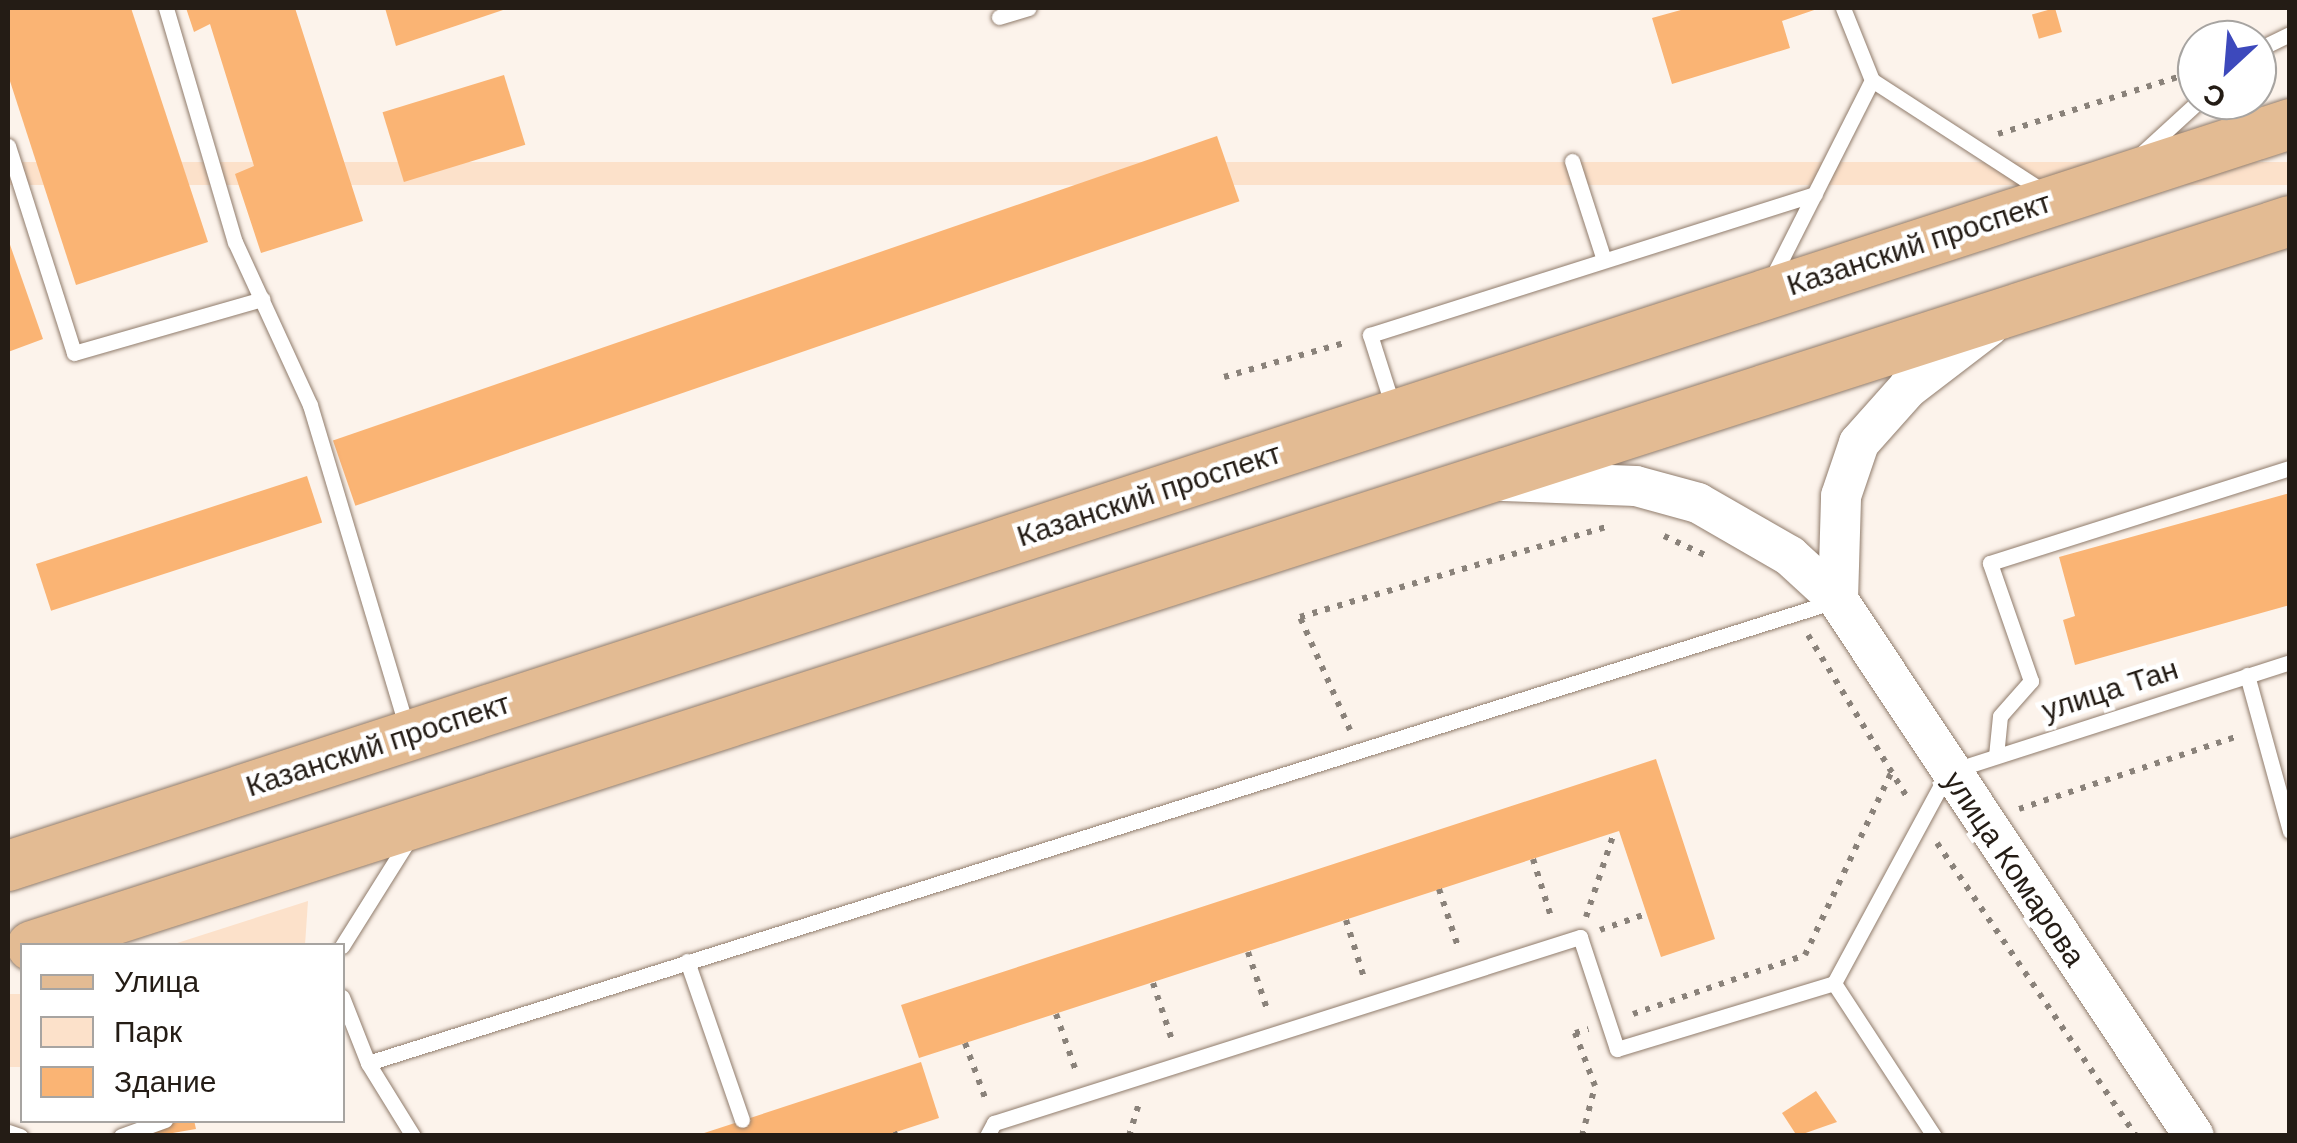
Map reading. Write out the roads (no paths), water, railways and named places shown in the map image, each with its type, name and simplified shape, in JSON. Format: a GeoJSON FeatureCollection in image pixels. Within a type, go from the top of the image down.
{"type":"FeatureCollection","features":[{"type":"Feature","properties":{"kind":"main road","name":"Казанский проспект"},"geometry":{"type":"LineString","coordinates":[[8,866],[2290,124]]}},
{"type":"Feature","properties":{"kind":"main road"},"geometry":{"type":"LineString","coordinates":[[41,943],[421,819],[1498,481],[2290,221]]}},
{"type":"Feature","properties":{"kind":"street"},"geometry":{"type":"LineString","coordinates":[[1838,600],[1841,496],[1860,443],[1908,388],[2005,313]]}},
{"type":"Feature","properties":{"kind":"street","name":"улица Комарова"},"geometry":{"type":"LineString","coordinates":[[1498,481],[1636,486],[1698,503],[1790,556],[1838,600],[1948,772],[2194,1136]]}},
{"type":"Feature","properties":{"kind":"lane"},"geometry":{"type":"LineString","coordinates":[[166,8],[235,242],[310,405],[410,735]]}},
{"type":"Feature","properties":{"kind":"lane"},"geometry":{"type":"LineString","coordinates":[[998,17],[1029,8]]}},
{"type":"Feature","properties":{"kind":"lane"},"geometry":{"type":"LineString","coordinates":[[1842,8],[1872,80],[2056,200]]}},
{"type":"Feature","properties":{"kind":"lane"},"geometry":{"type":"LineString","coordinates":[[1764,295],[1872,80]]}},
{"type":"Feature","properties":{"kind":"lane"},"geometry":{"type":"LineString","coordinates":[[2112,182],[2179,120]]}},
{"type":"Feature","properties":{"kind":"lane"},"geometry":{"type":"LineString","coordinates":[[8,146],[74,353],[262,299]]}},
{"type":"Feature","properties":{"kind":"lane"},"geometry":{"type":"LineString","coordinates":[[1572,161],[1603,257]]}},
{"type":"Feature","properties":{"kind":"lane"},"geometry":{"type":"LineString","coordinates":[[1396,415],[1370,336],[1603,257],[1815,194]]}},
{"type":"Feature","properties":{"kind":"lane"},"geometry":{"type":"LineString","coordinates":[[1996,756],[2000,716],[2032,681],[1990,563],[2290,468]]}},
{"type":"Feature","properties":{"kind":"lane"},"geometry":{"type":"LineString","coordinates":[[368,1063],[1838,600]]}},
{"type":"Feature","properties":{"kind":"lane","name":"улица Тан"},"geometry":{"type":"LineString","coordinates":[[1948,772],[2290,662]]}},
{"type":"Feature","properties":{"kind":"lane"},"geometry":{"type":"LineString","coordinates":[[2247,676],[2290,832]]}},
{"type":"Feature","properties":{"kind":"lane"},"geometry":{"type":"LineString","coordinates":[[990,1129],[1084,1094],[1580,937],[1617,1048],[1834,983],[1948,772]]}},
{"type":"Feature","properties":{"kind":"lane"},"geometry":{"type":"LineString","coordinates":[[344,943],[421,819]]}},
{"type":"Feature","properties":{"kind":"lane"},"geometry":{"type":"LineString","coordinates":[[686,962],[742,1120]]}},
{"type":"Feature","properties":{"kind":"lane"},"geometry":{"type":"LineString","coordinates":[[1834,983],[1934,1136]]}},
{"type":"Feature","properties":{"kind":"lane"},"geometry":{"type":"LineString","coordinates":[[345,1005],[368,1063],[412,1136]]}},
{"type":"Feature","properties":{"kind":"lane"},"geometry":{"type":"LineString","coordinates":[[121,1136],[157,1123]]}},
{"type":"Feature","properties":{"kind":"lane"},"geometry":{"type":"LineString","coordinates":[[8,1132],[20,1136]]}}]}
